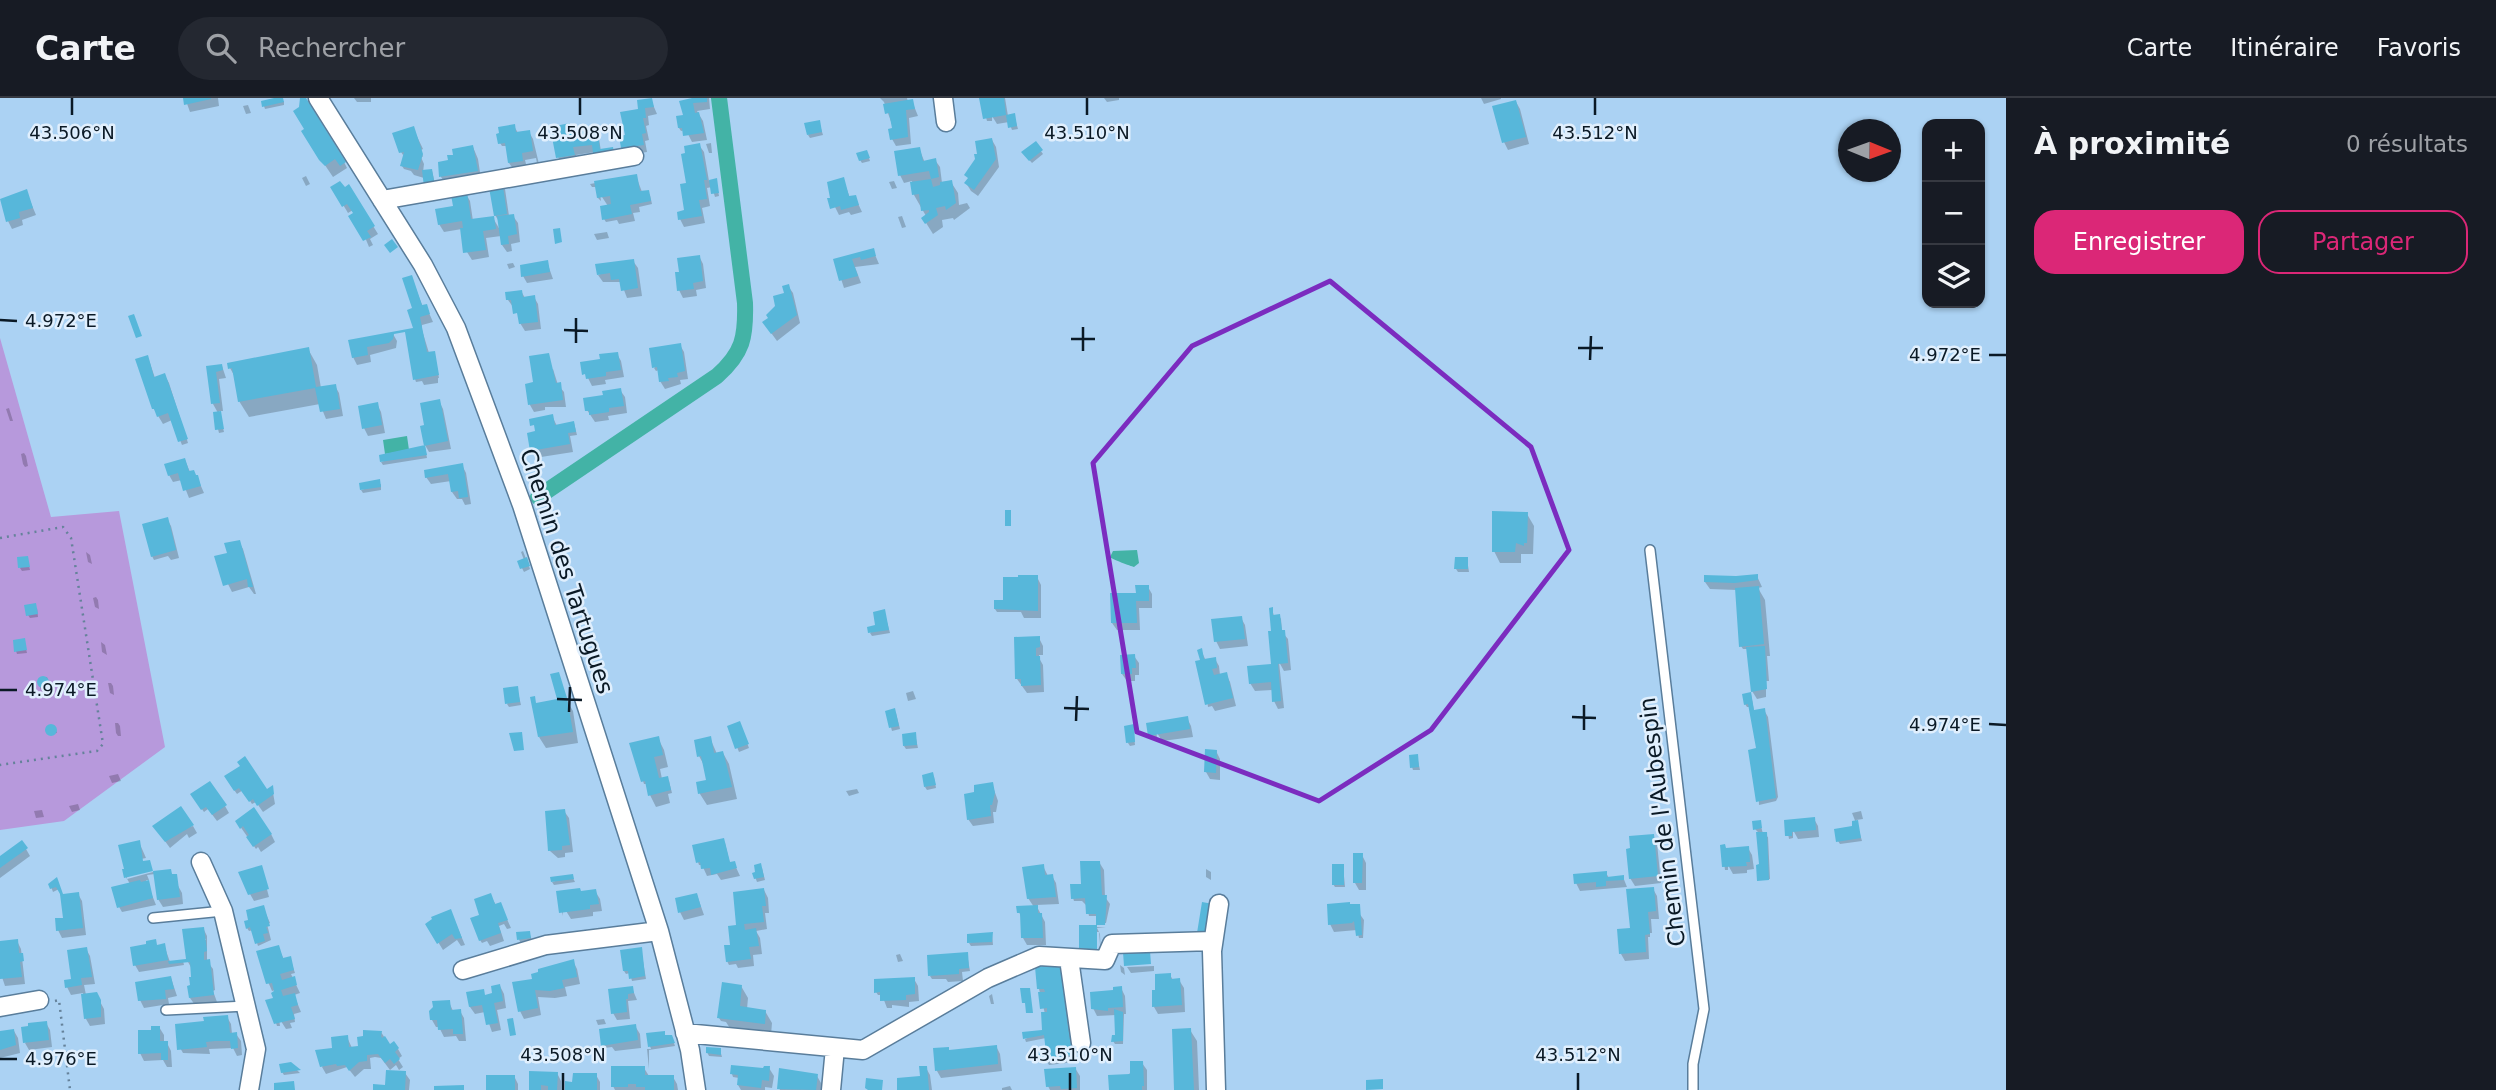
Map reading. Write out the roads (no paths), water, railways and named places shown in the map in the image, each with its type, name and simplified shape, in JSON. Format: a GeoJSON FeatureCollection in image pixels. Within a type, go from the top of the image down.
{"type":"FeatureCollection","features":[{"type":"Feature","properties":{"kind":"street","name":"Chemin des Tartugues"},"geometry":{"type":"LineString","coordinates":[[318,98],[423,265],[460,340],[522,505],[659,931],[685,1033],[696,1090]]}},
{"type":"Feature","properties":{"kind":"street"},"geometry":{"type":"LineString","coordinates":[[943,98],[946,122]]}},
{"type":"Feature","properties":{"kind":"street"},"geometry":{"type":"LineString","coordinates":[[382,200],[634,156]]}},
{"type":"Feature","properties":{"kind":"street"},"geometry":{"type":"LineString","coordinates":[[201,862],[223,911],[256,1049],[248,1090]]}},
{"type":"Feature","properties":{"kind":"street"},"geometry":{"type":"LineString","coordinates":[[1216,1090],[1213,941],[1219,904]]}},
{"type":"Feature","properties":{"kind":"street"},"geometry":{"type":"LineString","coordinates":[[463,970],[546,945],[659,931]]}},
{"type":"Feature","properties":{"kind":"street"},"geometry":{"type":"LineString","coordinates":[[685,1033],[863,1050],[988,978],[1039,956],[1104,960],[1112,944],[1213,941]]}},
{"type":"Feature","properties":{"kind":"street"},"geometry":{"type":"LineString","coordinates":[[1069,959],[1081,1043]]}},
{"type":"Feature","properties":{"kind":"street"},"geometry":{"type":"LineString","coordinates":[[0,1007],[39,1000]]}},
{"type":"Feature","properties":{"kind":"street"},"geometry":{"type":"LineString","coordinates":[[831,1090],[835,1048]]}},
{"type":"Feature","properties":{"kind":"lane","name":"Chemin de l'Aubespin"},"geometry":{"type":"LineString","coordinates":[[1650,550],[1704,1009],[1693,1064],[1693,1090]]}},
{"type":"Feature","properties":{"kind":"lane"},"geometry":{"type":"LineString","coordinates":[[153,918],[223,911]]}},
{"type":"Feature","properties":{"kind":"lane"},"geometry":{"type":"LineString","coordinates":[[166,1010],[246,1006]]}},
{"type":"Feature","properties":{"kind":"waterway"},"geometry":{"type":"LineString","coordinates":[[538,497],[717,376],[738,352],[745,326],[745,303],[719,98]]}}]}
